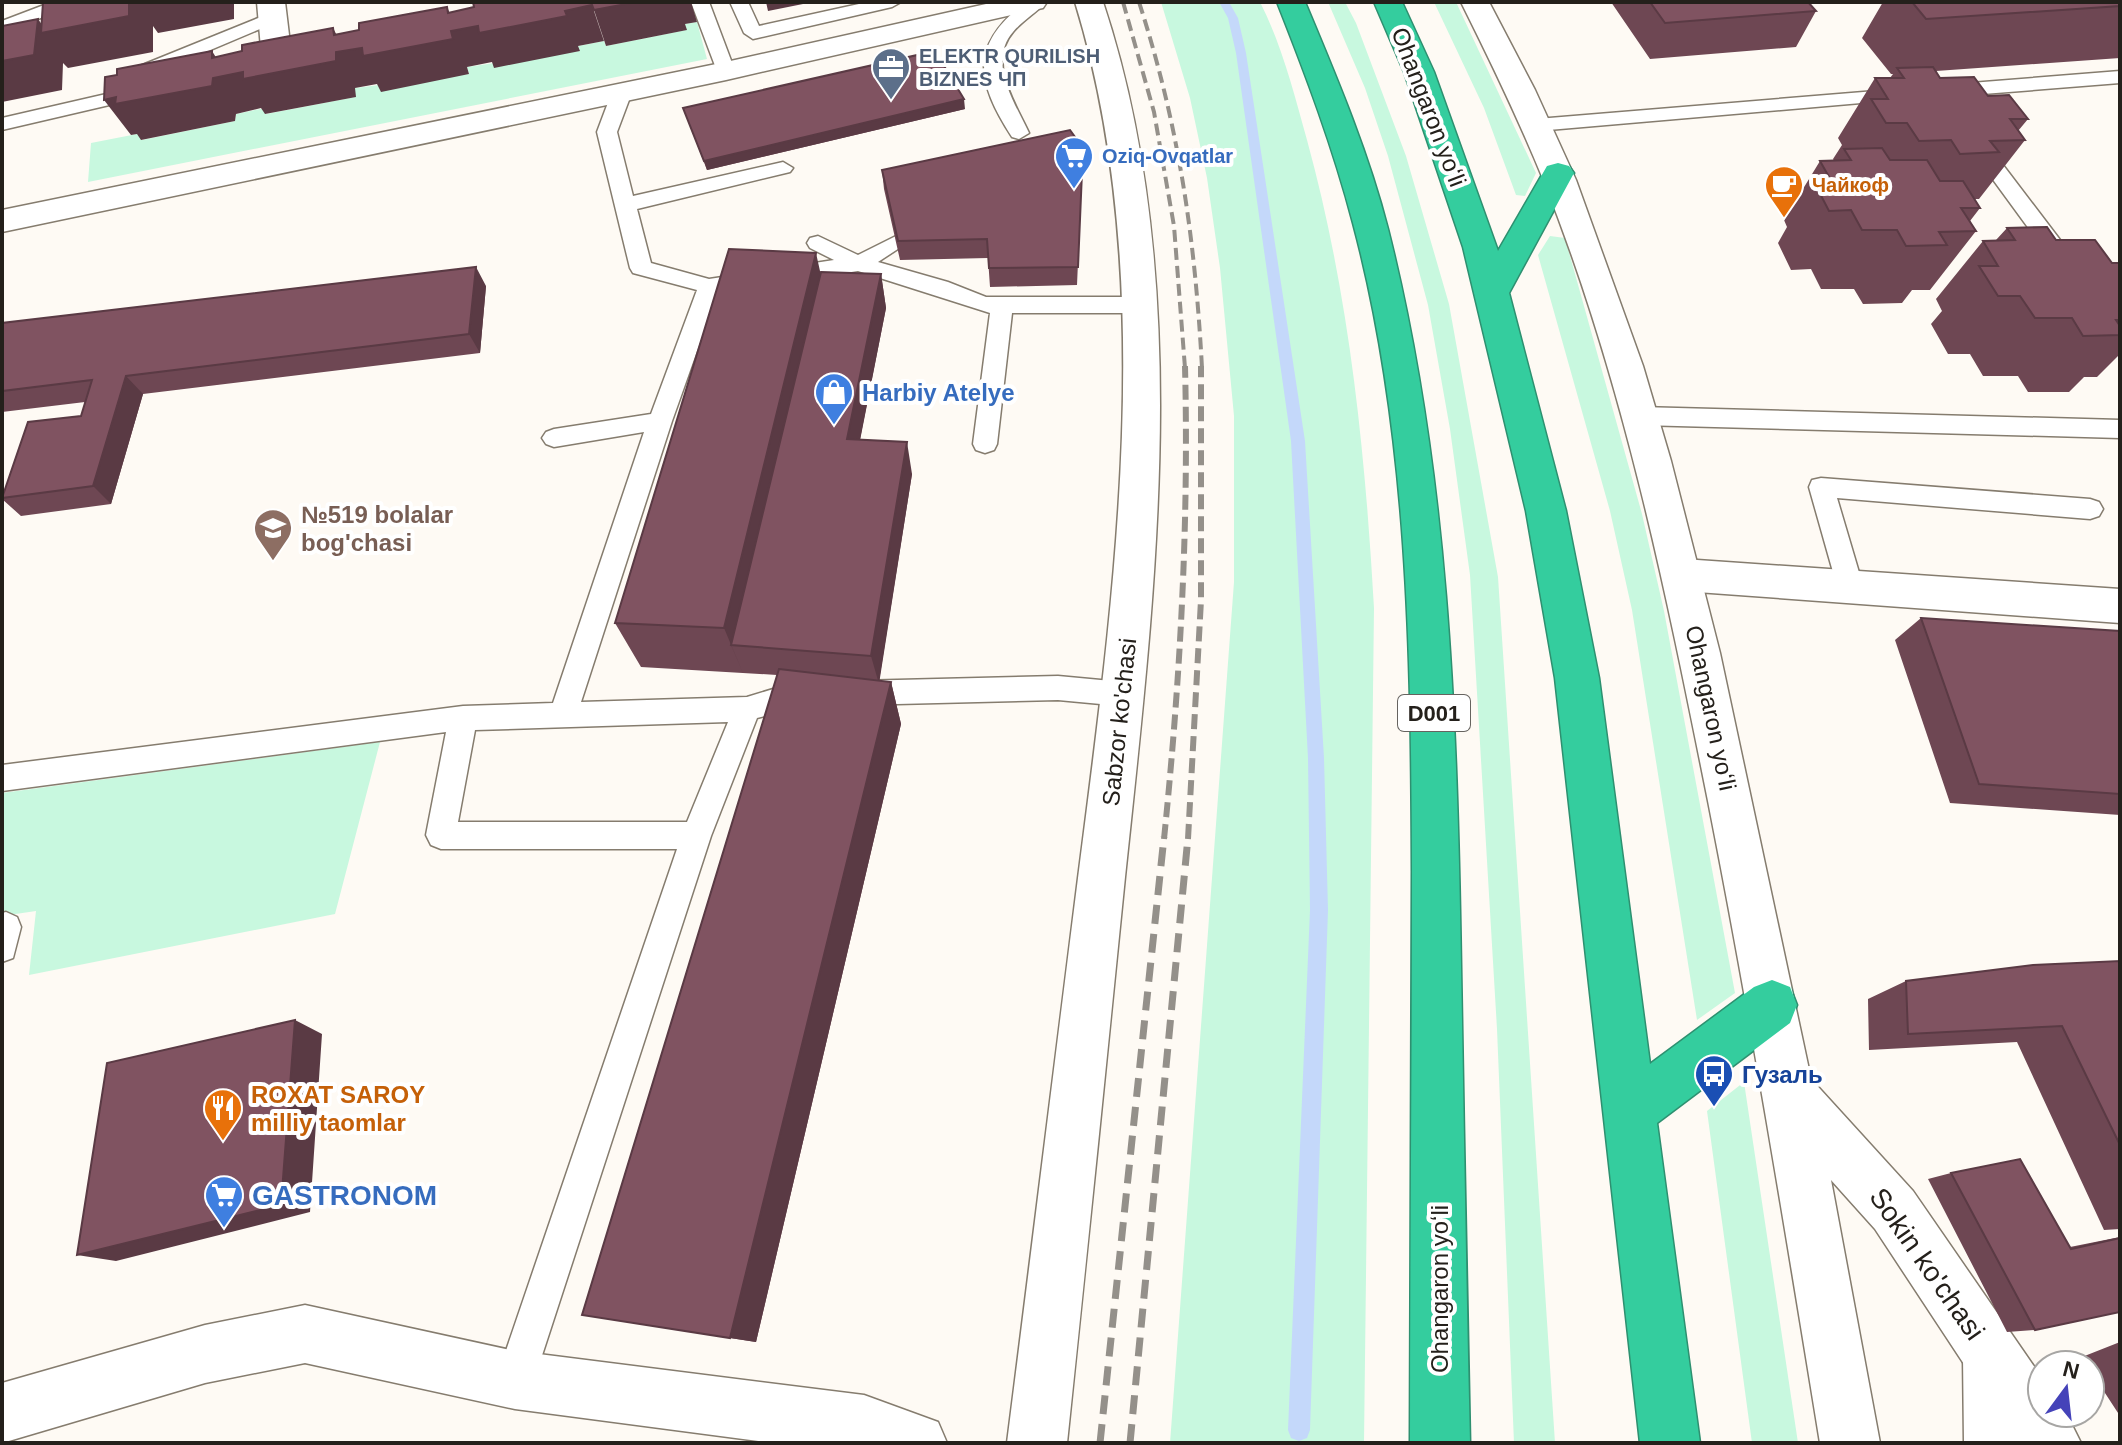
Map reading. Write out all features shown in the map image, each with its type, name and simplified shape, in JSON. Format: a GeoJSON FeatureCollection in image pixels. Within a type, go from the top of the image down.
{"type":"FeatureCollection","features":[{"type":"Feature","properties":{"kind":"highway","name":"Ohangaron yoʻli"},"geometry":{"type":"LineString","coordinates":[[1291,2],[1333,106],[1376,247],[1408,409],[1418,490],[1434,703],[1440,1443]]}},
{"type":"Feature","properties":{"kind":"highway","name":"Ohangaron yoʻli"},"geometry":{"type":"LineString","coordinates":[[1388,2],[1440,127],[1493,291],[1546,511],[1577,678],[1670,1443]]}},
{"type":"Feature","properties":{"kind":"highway"},"geometry":{"type":"LineString","coordinates":[[1493,291],[1558,173]]}},
{"type":"Feature","properties":{"kind":"highway"},"geometry":{"type":"LineString","coordinates":[[1631,1110],[1772,1005]]}},
{"type":"Feature","properties":{"kind":"street"},"geometry":{"type":"LineString","coordinates":[[2,221],[726,71],[1035,2]]}},
{"type":"Feature","properties":{"kind":"street","name":"Sabzor ko'chasi"},"geometry":{"type":"LineString","coordinates":[[1037,1443],[1131,618],[1140,464],[1134,228],[1117,113],[1089,2]]}},
{"type":"Feature","properties":{"kind":"street","name":"Ohangaron yoʻli"},"geometry":{"type":"LineString","coordinates":[[1475,2],[1558,173],[1640,416],[1683,575],[1790,1094],[1850,1443]]}},
{"type":"Feature","properties":{"kind":"street"},"geometry":{"type":"LineString","coordinates":[[272,10],[277,60]]}},
{"type":"Feature","properties":{"kind":"street"},"geometry":{"type":"LineString","coordinates":[[1683,575],[2120,606]]}},
{"type":"Feature","properties":{"kind":"street","name":"Sokin ko'chasi"},"geometry":{"type":"LineString","coordinates":[[1790,1094],[1894,1210],[2051,1443]]}},
{"type":"Feature","properties":{"kind":"street"},"geometry":{"type":"LineString","coordinates":[[16,1421],[205,1354],[305,1334],[515,1380],[864,1425],[917,1443]]}},
{"type":"Feature","properties":{"kind":"street"},"geometry":{"type":"LineString","coordinates":[[1992,1357],[1994,1443]]}},
{"type":"Feature","properties":{"kind":"lane"},"geometry":{"type":"LineString","coordinates":[[2,27],[68,2]]}},
{"type":"Feature","properties":{"kind":"lane"},"geometry":{"type":"LineString","coordinates":[[700,2],[726,71]]}},
{"type":"Feature","properties":{"kind":"lane"},"geometry":{"type":"LineString","coordinates":[[739,2],[753,33],[892,2]]}},
{"type":"Feature","properties":{"kind":"lane"},"geometry":{"type":"LineString","coordinates":[[1019,133],[991,71],[994,49],[1015,17],[1035,2]]}},
{"type":"Feature","properties":{"kind":"lane"},"geometry":{"type":"LineString","coordinates":[[30,118],[272,10]]}},
{"type":"Feature","properties":{"kind":"lane"},"geometry":{"type":"LineString","coordinates":[[1537,125],[2120,77]]}},
{"type":"Feature","properties":{"kind":"lane"},"geometry":{"type":"LineString","coordinates":[[2,124],[154,89]]}},
{"type":"Feature","properties":{"kind":"lane"},"geometry":{"type":"LineString","coordinates":[[622,92],[607,132],[641,268],[709,286],[858,264],[896,243]]}},
{"type":"Feature","properties":{"kind":"lane"},"geometry":{"type":"LineString","coordinates":[[1938,92],[2075,275]]}},
{"type":"Feature","properties":{"kind":"lane"},"geometry":{"type":"LineString","coordinates":[[625,205],[783,168]]}},
{"type":"Feature","properties":{"kind":"lane"},"geometry":{"type":"LineString","coordinates":[[818,243],[858,264],[940,287],[984,305],[1138,305]]}},
{"type":"Feature","properties":{"kind":"lane"},"geometry":{"type":"LineString","coordinates":[[563,714],[660,421],[709,286]]}},
{"type":"Feature","properties":{"kind":"lane"},"geometry":{"type":"LineString","coordinates":[[985,444],[1002,305]]}},
{"type":"Feature","properties":{"kind":"lane"},"geometry":{"type":"LineString","coordinates":[[1640,416],[2120,429]]}},
{"type":"Feature","properties":{"kind":"lane"},"geometry":{"type":"LineString","coordinates":[[554,438],[660,421]]}},
{"type":"Feature","properties":{"kind":"lane"},"geometry":{"type":"LineString","coordinates":[[1850,586],[1821,487],[2090,509]]}},
{"type":"Feature","properties":{"kind":"lane"},"geometry":{"type":"LineString","coordinates":[[2,778],[463,718],[747,709],[796,694],[1058,688],[1122,694]]}},
{"type":"Feature","properties":{"kind":"lane"},"geometry":{"type":"LineString","coordinates":[[515,1380],[696,836],[747,709]]}},
{"type":"Feature","properties":{"kind":"lane"},"geometry":{"type":"LineString","coordinates":[[463,718],[441,835],[696,836]]}},
{"type":"Feature","properties":{"kind":"lane"},"geometry":{"type":"LineString","coordinates":[[2,928],[6,927],[2,947]]}},
{"type":"Feature","properties":{"kind":"green space"},"geometry":{"type":"Polygon","coordinates":[[[1161,2],[1260,2],[1287,70],[1322,198],[1353,372],[1366,489],[1374,608],[1364,1443],[1170,1443],[1234,582],[1234,416],[1220,268],[1207,178],[1190,98],[1161,2]]]}},
{"type":"Feature","properties":{"kind":"green space"},"geometry":{"type":"Polygon","coordinates":[[[1328,2],[1345,2],[1356,23],[1406,156],[1449,304],[1498,577],[1555,1443],[1514,1443],[1497,1029],[1470,575],[1450,429],[1428,305],[1388,156],[1365,88],[1328,2]]]}},
{"type":"Feature","properties":{"kind":"green space"},"geometry":{"type":"Polygon","coordinates":[[[1434,2],[1456,2],[1536,173],[1525,196],[1516,195],[1484,108],[1434,2]]]}},
{"type":"Feature","properties":{"kind":"green space"},"geometry":{"type":"Polygon","coordinates":[[[697,22],[707,59],[88,182],[91,143],[142,133],[142,140],[235,121],[236,114],[265,108],[266,114],[355,97],[355,88],[469,74],[467,67],[579,51],[578,46],[604,41],[606,46],[686,30],[685,24],[697,22]]]}},
{"type":"Feature","properties":{"kind":"green space"},"geometry":{"type":"Polygon","coordinates":[[[1550,236],[1565,238],[1642,514],[1664,611],[1735,993],[1697,1020],[1632,610],[1610,511],[1538,255],[1550,236]]]}},
{"type":"Feature","properties":{"kind":"green space"},"geometry":{"type":"Polygon","coordinates":[[[380,742],[335,914],[29,975],[36,911],[2,916],[2,793],[380,742]]]}},
{"type":"Feature","properties":{"kind":"green space"},"geometry":{"type":"Polygon","coordinates":[[[1744,1082],[1798,1443],[1752,1443],[1707,1111],[1744,1082]]]}},
{"type":"Feature","properties":{"kind":"building"},"geometry":{"type":"Polygon","coordinates":[[[43,2],[129,2],[129,16],[41,33],[43,2]]]}},
{"type":"Feature","properties":{"kind":"building"},"geometry":{"type":"Polygon","coordinates":[[[473,2],[637,2],[594,10],[592,5],[565,11],[567,16],[479,33],[478,26],[451,31],[453,39],[363,56],[362,48],[336,52],[336,61],[243,79],[243,72],[213,78],[212,86],[115,104],[116,97],[104,100],[105,77],[117,75],[117,69],[212,51],[212,58],[242,51],[242,45],[333,28],[334,35],[359,30],[359,23],[447,7],[448,13],[474,7],[473,2]]]}},
{"type":"Feature","properties":{"kind":"building"},"geometry":{"type":"Polygon","coordinates":[[[1650,2],[1808,2],[1816,11],[1665,23],[1650,2]]]}},
{"type":"Feature","properties":{"kind":"building"},"geometry":{"type":"Polygon","coordinates":[[[1912,2],[2120,2],[2120,6],[1926,19],[1912,2]]]}},
{"type":"Feature","properties":{"kind":"building"},"geometry":{"type":"Polygon","coordinates":[[[38,19],[34,55],[2,61],[2,26],[38,19]]]}},
{"type":"Feature","properties":{"kind":"building"},"geometry":{"type":"Polygon","coordinates":[[[935,51],[964,99],[704,161],[683,108],[935,51]]]}},
{"type":"Feature","properties":{"kind":"building"},"geometry":{"type":"Polygon","coordinates":[[[1933,67],[1940,78],[1974,77],[1988,96],[2009,95],[2028,119],[2010,119],[2025,140],[1990,141],[1999,152],[1960,154],[1951,140],[1919,141],[1907,123],[1886,123],[1871,99],[1888,99],[1875,78],[1904,78],[1897,68],[1933,67]]]}},
{"type":"Feature","properties":{"kind":"building"},"geometry":{"type":"Polygon","coordinates":[[[1070,130],[1083,148],[1078,267],[989,268],[987,239],[898,241],[882,170],[1070,130]]]}},
{"type":"Feature","properties":{"kind":"building"},"geometry":{"type":"Polygon","coordinates":[[[1882,148],[1890,160],[1927,160],[1940,181],[1963,181],[1980,208],[1961,208],[1976,231],[1939,232],[1947,245],[1906,246],[1897,230],[1862,230],[1851,210],[1829,211],[1815,184],[1833,184],[1820,161],[1851,160],[1844,149],[1882,148]]]}},
{"type":"Feature","properties":{"kind":"building"},"geometry":{"type":"Polygon","coordinates":[[[2047,227],[2056,240],[2095,240],[2112,263],[2120,263],[2120,320],[2116,320],[2120,335],[2083,336],[2072,318],[2035,318],[2020,296],[1998,296],[1979,266],[1998,266],[1983,241],[2015,240],[2007,228],[2047,227]]]}},
{"type":"Feature","properties":{"kind":"building"},"geometry":{"type":"Polygon","coordinates":[[[729,249],[816,253],[724,628],[615,623],[729,249]]]}},
{"type":"Feature","properties":{"kind":"building"},"geometry":{"type":"Polygon","coordinates":[[[476,267],[469,334],[126,376],[93,486],[2,498],[28,422],[81,416],[92,380],[2,391],[2,323],[476,267]]]}},
{"type":"Feature","properties":{"kind":"building"},"geometry":{"type":"Polygon","coordinates":[[[821,272],[881,274],[847,439],[907,442],[871,656],[731,645],[821,272]]]}},
{"type":"Feature","properties":{"kind":"building"},"geometry":{"type":"Polygon","coordinates":[[[1921,618],[2120,631],[2120,794],[1979,784],[1921,618]]]}},
{"type":"Feature","properties":{"kind":"building"},"geometry":{"type":"Polygon","coordinates":[[[779,669],[891,682],[730,1338],[582,1315],[779,669]]]}},
{"type":"Feature","properties":{"kind":"building"},"geometry":{"type":"Polygon","coordinates":[[[2120,961],[2120,1145],[2062,1026],[1908,1034],[1906,981],[2033,965],[2120,961]]]}},
{"type":"Feature","properties":{"kind":"building"},"geometry":{"type":"Polygon","coordinates":[[[295,1020],[281,1205],[77,1255],[107,1063],[295,1020]]]}},
{"type":"Feature","properties":{"kind":"building"},"geometry":{"type":"Polygon","coordinates":[[[2020,1159],[2071,1249],[2120,1238],[2120,1312],[2035,1330],[1951,1173],[2020,1159]]]}},
{"type":"Feature","properties":{"kind":"waterway"},"geometry":{"type":"LineString","coordinates":[[1224,2],[1233,18],[1241,53],[1298,441],[1316,758],[1319,910],[1299,1430]]}},
{"type":"Feature","properties":{"kind":"railway"},"geometry":{"type":"LineString","coordinates":[[1123,2],[1154,112],[1174,226],[1185,368]]}},
{"type":"Feature","properties":{"kind":"railway"},"geometry":{"type":"LineString","coordinates":[[1139,2],[1165,93],[1183,183],[1195,273],[1202,368]]}},
{"type":"Feature","properties":{"kind":"railway"},"geometry":{"type":"LineString","coordinates":[[1164,839],[1182,603],[1186,484],[1185,366]]}},
{"type":"Feature","properties":{"kind":"railway"},"geometry":{"type":"LineString","coordinates":[[1188,839],[1201,600],[1201,366]]}},
{"type":"Feature","properties":{"kind":"railway"},"geometry":{"type":"LineString","coordinates":[[1100,1443],[1164,837]]}},
{"type":"Feature","properties":{"kind":"railway"},"geometry":{"type":"LineString","coordinates":[[1130,1443],[1188,837]]}},
{"type":"Feature","properties":{"kind":"place","name":"ELEKTR QURILISH BIZNES ЧП"},"geometry":{"type":"Point","coordinates":[891,101]}},
{"type":"Feature","properties":{"kind":"place","name":"Oziq-Ovqatlar"},"geometry":{"type":"Point","coordinates":[1074,190]}},
{"type":"Feature","properties":{"kind":"place","name":"Чайкоф"},"geometry":{"type":"Point","coordinates":[1784,219]}},
{"type":"Feature","properties":{"kind":"place","name":"Harbiy Atelye"},"geometry":{"type":"Point","coordinates":[834,426]}},
{"type":"Feature","properties":{"kind":"place","name":"№519 bolalar bog'chasi"},"geometry":{"type":"Point","coordinates":[273,562]}},
{"type":"Feature","properties":{"kind":"place","name":"Гузаль"},"geometry":{"type":"Point","coordinates":[1714,1108]}},
{"type":"Feature","properties":{"kind":"place","name":"ROXAT SAROY milliy taomlar"},"geometry":{"type":"Point","coordinates":[223,1142]}},
{"type":"Feature","properties":{"kind":"place","name":"GASTRONOM"},"geometry":{"type":"Point","coordinates":[224,1229]}}]}
